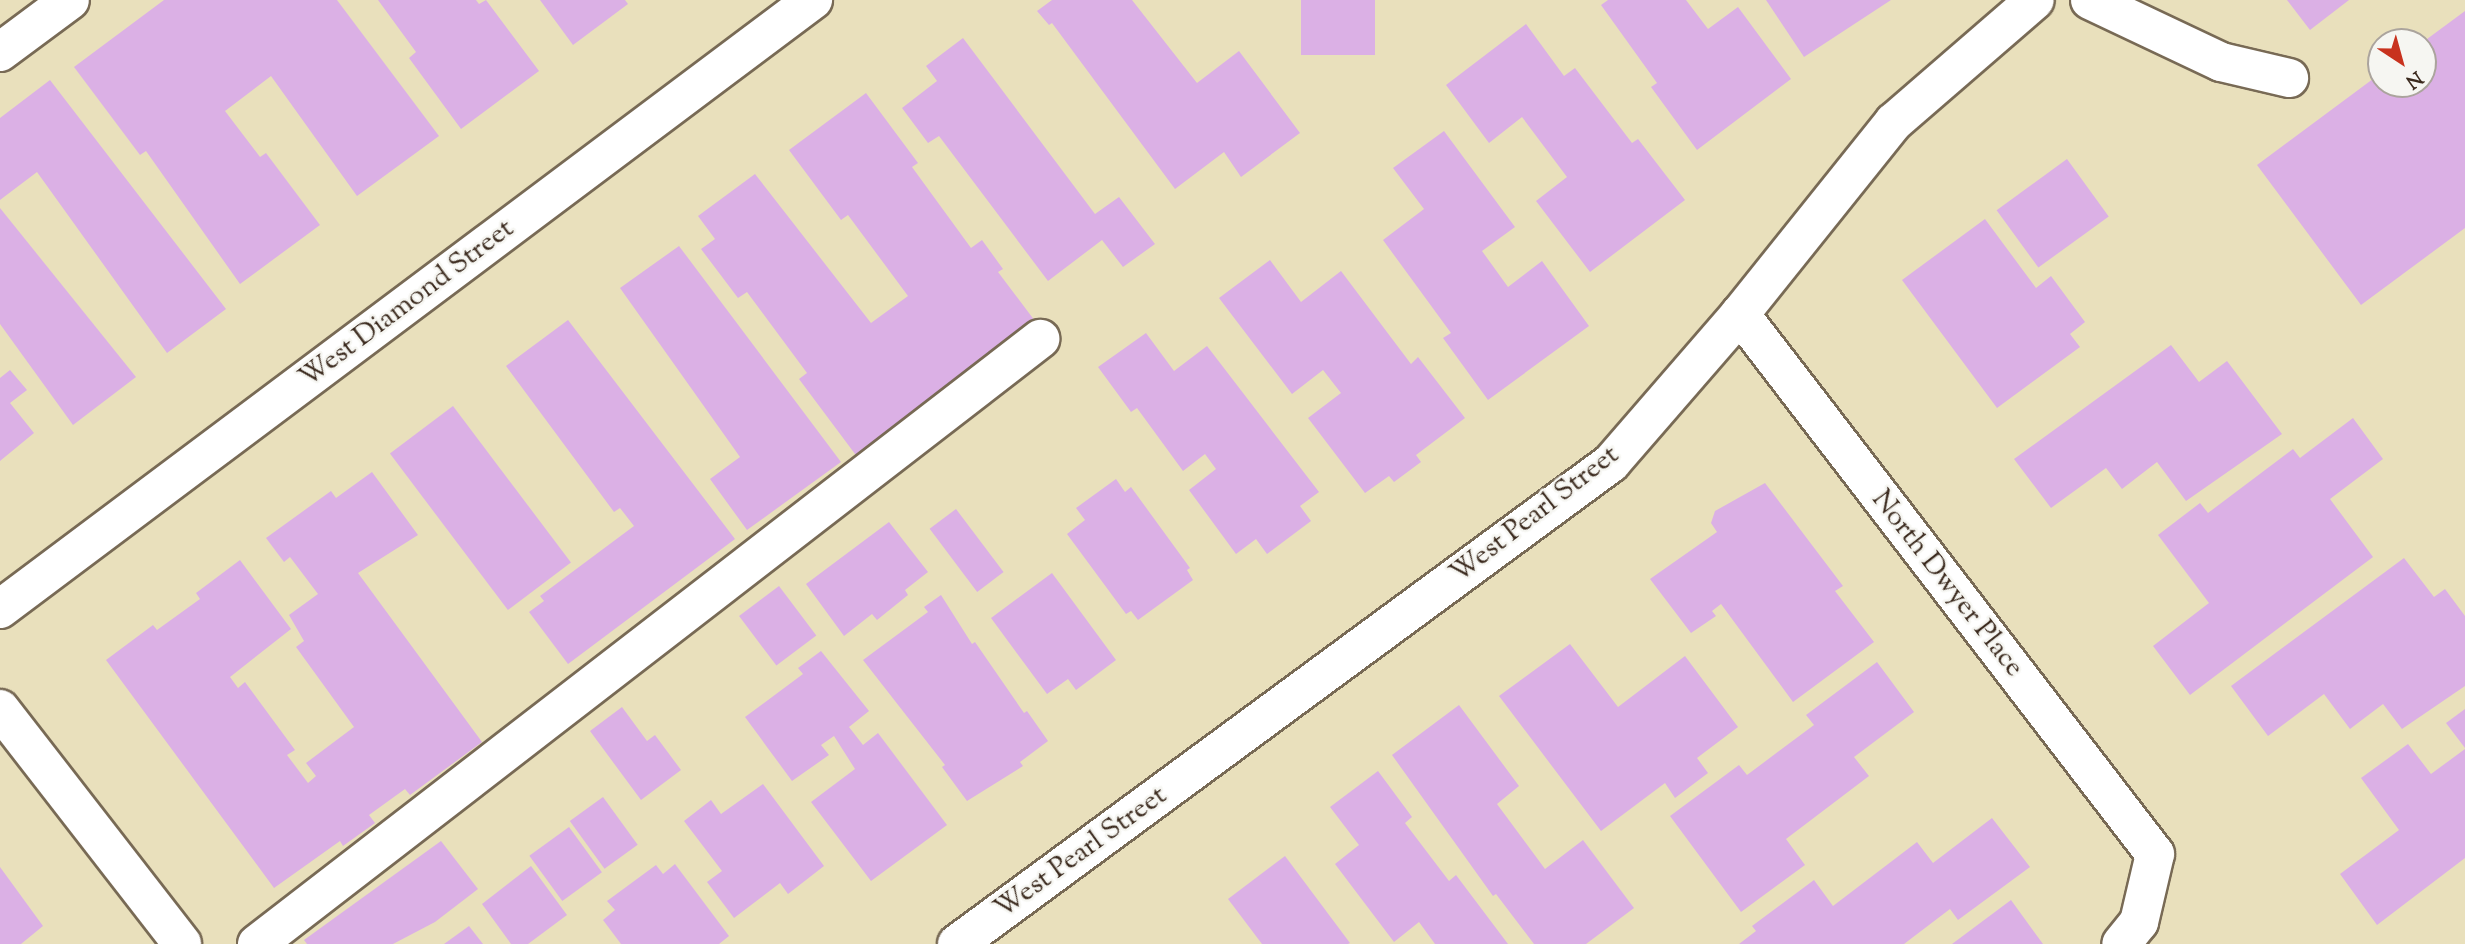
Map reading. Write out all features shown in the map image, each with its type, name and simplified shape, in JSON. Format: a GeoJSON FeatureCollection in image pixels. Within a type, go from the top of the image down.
{"type":"FeatureCollection","features":[{"type":"Feature","properties":{"kind":"street"},"geometry":{"type":"LineString","coordinates":[[0,52],[70,0]]}},
{"type":"Feature","properties":{"kind":"street","name":"West Diamond Street"},"geometry":{"type":"LineString","coordinates":[[0,609],[813,0]]}},
{"type":"Feature","properties":{"kind":"street","name":"West Pearl Street"},"geometry":{"type":"LineString","coordinates":[[957,944],[1611,463],[1740,314],[1894,122],[2035,0]]}},
{"type":"Feature","properties":{"kind":"street"},"geometry":{"type":"LineString","coordinates":[[2090,0],[2221,62],[2289,78]]}},
{"type":"Feature","properties":{"kind":"street","name":"North Dwyer Place"},"geometry":{"type":"LineString","coordinates":[[1740,314],[2155,855],[2139,922],[2122,944]]}},
{"type":"Feature","properties":{"kind":"street"},"geometry":{"type":"LineString","coordinates":[[257,944],[1040,340]]}},
{"type":"Feature","properties":{"kind":"street"},"geometry":{"type":"LineString","coordinates":[[0,709],[181,944]]}},
{"type":"Feature","properties":{"kind":"building"},"geometry":{"type":"Polygon","coordinates":[[[164,0],[337,0],[439,136],[357,196],[271,76],[225,111],[260,157],[266,153],[320,225],[240,284],[146,151],[140,155],[74,67],[164,0]]]}},
{"type":"Feature","properties":{"kind":"building"},"geometry":{"type":"Polygon","coordinates":[[[378,0],[476,0],[479,4],[486,0],[539,71],[461,129],[409,58],[416,52],[378,0]]]}},
{"type":"Feature","properties":{"kind":"building"},"geometry":{"type":"Polygon","coordinates":[[[540,0],[625,0],[628,4],[573,45],[540,0]]]}},
{"type":"Feature","properties":{"kind":"building"},"geometry":{"type":"Polygon","coordinates":[[[1052,0],[1132,0],[1197,83],[1239,51],[1300,133],[1241,177],[1224,152],[1175,189],[1052,23],[1049,25],[1037,11],[1052,0]]]}},
{"type":"Feature","properties":{"kind":"building"},"geometry":{"type":"Polygon","coordinates":[[[1301,0],[1375,0],[1375,55],[1301,55],[1301,0]]]}},
{"type":"Feature","properties":{"kind":"building"},"geometry":{"type":"Polygon","coordinates":[[[1608,0],[1686,0],[1708,29],[1738,7],[1791,79],[1697,150],[1651,87],[1657,83],[1601,5],[1608,0]]]}},
{"type":"Feature","properties":{"kind":"building"},"geometry":{"type":"Polygon","coordinates":[[[1766,0],[1891,0],[1804,57],[1766,0]]]}},
{"type":"Feature","properties":{"kind":"building"},"geometry":{"type":"Polygon","coordinates":[[[2287,0],[2349,0],[2310,30],[2287,0]]]}},
{"type":"Feature","properties":{"kind":"building"},"geometry":{"type":"Polygon","coordinates":[[[2465,11],[2465,228],[2361,305],[2257,165],[2367,83],[2367,98],[2437,98],[2437,32],[2465,11]]]}},
{"type":"Feature","properties":{"kind":"building"},"geometry":{"type":"Polygon","coordinates":[[[1526,24],[1564,76],[1575,68],[1632,143],[1638,139],[1685,200],[1590,272],[1536,201],[1567,177],[1522,117],[1489,143],[1446,85],[1526,24]]]}},
{"type":"Feature","properties":{"kind":"building"},"geometry":{"type":"Polygon","coordinates":[[[963,38],[1095,214],[1119,197],[1155,244],[1123,267],[1102,240],[1048,281],[939,136],[928,143],[902,108],[937,81],[926,66],[963,38]]]}},
{"type":"Feature","properties":{"kind":"building"},"geometry":{"type":"Polygon","coordinates":[[[50,80],[226,309],[167,353],[37,172],[0,200],[0,118],[50,80]]]}},
{"type":"Feature","properties":{"kind":"building"},"geometry":{"type":"Polygon","coordinates":[[[866,93],[918,163],[912,167],[971,248],[982,240],[1003,269],[998,272],[1038,325],[858,458],[799,379],[807,373],[747,292],[738,298],[701,249],[715,239],[698,216],[755,174],[871,323],[908,296],[848,215],[841,220],[789,150],[866,93]]]}},
{"type":"Feature","properties":{"kind":"building"},"geometry":{"type":"Polygon","coordinates":[[[1444,131],[1515,227],[1482,251],[1508,287],[1542,261],[1589,326],[1488,400],[1443,338],[1451,333],[1383,240],[1424,209],[1393,168],[1444,131]]]}},
{"type":"Feature","properties":{"kind":"building"},"geometry":{"type":"Polygon","coordinates":[[[2067,159],[2109,216],[2038,268],[1997,210],[2067,159]]]}},
{"type":"Feature","properties":{"kind":"building"},"geometry":{"type":"Polygon","coordinates":[[[0,208],[136,377],[73,425],[0,324],[0,208]]]}},
{"type":"Feature","properties":{"kind":"building"},"geometry":{"type":"Polygon","coordinates":[[[1985,219],[2036,288],[2051,276],[2085,322],[2070,334],[2080,347],[1997,408],[1902,280],[1985,219]]]}},
{"type":"Feature","properties":{"kind":"building"},"geometry":{"type":"Polygon","coordinates":[[[679,246],[841,462],[747,530],[710,479],[740,457],[620,288],[679,246]]]}},
{"type":"Feature","properties":{"kind":"building"},"geometry":{"type":"Polygon","coordinates":[[[1270,260],[1301,302],[1341,271],[1411,364],[1418,357],[1465,418],[1416,455],[1421,462],[1394,482],[1389,476],[1365,493],[1308,418],[1341,393],[1323,370],[1292,394],[1219,298],[1270,260]]]}},
{"type":"Feature","properties":{"kind":"building"},"geometry":{"type":"Polygon","coordinates":[[[568,320],[735,539],[568,664],[529,612],[544,601],[540,596],[634,526],[620,508],[614,512],[506,366],[568,320]]]}},
{"type":"Feature","properties":{"kind":"building"},"geometry":{"type":"Polygon","coordinates":[[[1146,333],[1174,371],[1207,346],[1319,492],[1300,506],[1311,521],[1267,554],[1256,539],[1236,554],[1189,490],[1216,469],[1205,454],[1183,471],[1137,408],[1131,412],[1098,367],[1146,333]]]}},
{"type":"Feature","properties":{"kind":"building"},"geometry":{"type":"Polygon","coordinates":[[[2171,345],[2199,382],[2227,361],[2282,434],[2186,501],[2157,462],[2122,489],[2106,468],[2051,508],[2014,459],[2171,345]]]}},
{"type":"Feature","properties":{"kind":"building"},"geometry":{"type":"Polygon","coordinates":[[[10,370],[27,390],[10,403],[34,433],[0,461],[0,378],[10,370]]]}},
{"type":"Feature","properties":{"kind":"building"},"geometry":{"type":"Polygon","coordinates":[[[453,406],[571,563],[508,610],[390,454],[453,406]]]}},
{"type":"Feature","properties":{"kind":"building"},"geometry":{"type":"Polygon","coordinates":[[[2353,418],[2383,459],[2330,499],[2373,557],[2190,695],[2153,646],[2209,603],[2158,535],[2200,503],[2208,513],[2293,449],[2300,458],[2353,418]]]}},
{"type":"Feature","properties":{"kind":"building"},"geometry":{"type":"Polygon","coordinates":[[[372,472],[418,535],[358,573],[482,742],[410,795],[405,789],[369,815],[375,823],[343,846],[340,841],[274,888],[106,660],[153,625],[157,630],[200,599],[196,593],[240,560],[291,629],[230,677],[238,688],[245,682],[295,750],[287,755],[308,783],[316,776],[306,763],[354,727],[296,647],[304,641],[289,615],[318,594],[290,557],[284,562],[266,538],[331,491],[336,498],[372,472]]]}},
{"type":"Feature","properties":{"kind":"building"},"geometry":{"type":"Polygon","coordinates":[[[1116,479],[1125,492],[1131,487],[1190,568],[1187,570],[1193,580],[1138,620],[1131,611],[1126,614],[1067,534],[1085,520],[1076,508],[1116,479]]]}},
{"type":"Feature","properties":{"kind":"building"},"geometry":{"type":"Polygon","coordinates":[[[1765,483],[1843,586],[1835,591],[1874,642],[1793,702],[1721,604],[1712,611],[1716,616],[1691,633],[1650,579],[1717,532],[1711,523],[1715,511],[1765,483]]]}},
{"type":"Feature","properties":{"kind":"building"},"geometry":{"type":"Polygon","coordinates":[[[956,509],[1004,572],[977,592],[930,529],[956,509]]]}},
{"type":"Feature","properties":{"kind":"building"},"geometry":{"type":"Polygon","coordinates":[[[889,522],[928,572],[905,590],[908,595],[877,620],[872,614],[844,636],[806,584],[889,522]]]}},
{"type":"Feature","properties":{"kind":"building"},"geometry":{"type":"Polygon","coordinates":[[[2404,558],[2434,597],[2445,589],[2465,616],[2465,686],[2402,729],[2383,704],[2350,729],[2324,694],[2268,736],[2231,686],[2404,558]]]}},
{"type":"Feature","properties":{"kind":"building"},"geometry":{"type":"Polygon","coordinates":[[[1052,573],[1116,660],[1076,690],[1068,679],[1047,694],[991,618],[1052,573]]]}},
{"type":"Feature","properties":{"kind":"building"},"geometry":{"type":"Polygon","coordinates":[[[779,586],[816,636],[776,666],[739,616],[779,586]]]}},
{"type":"Feature","properties":{"kind":"building"},"geometry":{"type":"Polygon","coordinates":[[[941,595],[972,644],[975,642],[1024,713],[1027,711],[1048,741],[1020,762],[1023,766],[967,801],[942,767],[945,765],[863,660],[928,612],[924,607],[941,595]]]}},
{"type":"Feature","properties":{"kind":"building"},"geometry":{"type":"Polygon","coordinates":[[[1570,644],[1618,707],[1685,656],[1738,727],[1697,758],[1708,773],[1675,798],[1665,783],[1601,831],[1499,696],[1570,644]]]}},
{"type":"Feature","properties":{"kind":"building"},"geometry":{"type":"Polygon","coordinates":[[[821,651],[869,711],[849,727],[863,745],[878,733],[947,825],[871,881],[811,802],[855,769],[834,736],[821,745],[829,755],[792,781],[745,717],[803,674],[798,668],[821,651]]]}},
{"type":"Feature","properties":{"kind":"building"},"geometry":{"type":"Polygon","coordinates":[[[1877,662],[1914,712],[1854,757],[1869,776],[1786,839],[1805,865],[1741,912],[1670,816],[1739,765],[1747,775],[1814,725],[1806,715],[1877,662]]]}},
{"type":"Feature","properties":{"kind":"building"},"geometry":{"type":"Polygon","coordinates":[[[1459,705],[1519,786],[1497,804],[1545,869],[1583,840],[1634,908],[1586,944],[1534,944],[1496,894],[1493,896],[1392,755],[1459,705]]]}},
{"type":"Feature","properties":{"kind":"building"},"geometry":{"type":"Polygon","coordinates":[[[622,707],[647,741],[655,735],[681,770],[641,800],[590,731],[622,707]]]}},
{"type":"Feature","properties":{"kind":"building"},"geometry":{"type":"Polygon","coordinates":[[[2465,709],[2465,748],[2446,723],[2465,709]]]}},
{"type":"Feature","properties":{"kind":"building"},"geometry":{"type":"Polygon","coordinates":[[[2408,744],[2431,774],[2465,749],[2465,858],[2377,925],[2340,874],[2399,830],[2361,778],[2408,744]]]}},
{"type":"Feature","properties":{"kind":"building"},"geometry":{"type":"Polygon","coordinates":[[[1378,771],[1412,817],[1405,823],[1449,881],[1456,875],[1508,944],[1435,944],[1419,922],[1394,942],[1335,864],[1359,845],[1330,807],[1378,771]]]}},
{"type":"Feature","properties":{"kind":"building"},"geometry":{"type":"Polygon","coordinates":[[[763,784],[824,866],[788,894],[780,883],[734,918],[707,882],[722,871],[684,821],[711,800],[721,814],[763,784]]]}},
{"type":"Feature","properties":{"kind":"building"},"geometry":{"type":"Polygon","coordinates":[[[603,797],[638,845],[605,869],[570,821],[603,797]]]}},
{"type":"Feature","properties":{"kind":"building"},"geometry":{"type":"Polygon","coordinates":[[[1992,818],[2030,867],[1958,920],[1950,909],[1904,944],[1739,944],[1756,931],[1752,926],[1814,880],[1833,906],[1917,842],[1933,863],[1992,818]]]}},
{"type":"Feature","properties":{"kind":"building"},"geometry":{"type":"Polygon","coordinates":[[[569,827],[602,872],[562,901],[529,856],[569,827]]]}},
{"type":"Feature","properties":{"kind":"building"},"geometry":{"type":"Polygon","coordinates":[[[441,841],[478,889],[435,922],[393,944],[307,944],[304,940],[441,841]]]}},
{"type":"Feature","properties":{"kind":"building"},"geometry":{"type":"Polygon","coordinates":[[[1285,856],[1350,943],[1262,944],[1228,899],[1285,856]]]}},
{"type":"Feature","properties":{"kind":"building"},"geometry":{"type":"Polygon","coordinates":[[[675,864],[729,936],[719,944],[621,944],[603,920],[615,910],[607,901],[656,865],[663,874],[675,864]]]}},
{"type":"Feature","properties":{"kind":"building"},"geometry":{"type":"Polygon","coordinates":[[[531,866],[567,915],[528,944],[511,944],[482,904],[531,866]]]}},
{"type":"Feature","properties":{"kind":"building"},"geometry":{"type":"Polygon","coordinates":[[[0,867],[43,926],[21,944],[0,944],[0,867]]]}},
{"type":"Feature","properties":{"kind":"building"},"geometry":{"type":"Polygon","coordinates":[[[2011,900],[2043,944],[1952,944],[2011,900]]]}},
{"type":"Feature","properties":{"kind":"building"},"geometry":{"type":"Polygon","coordinates":[[[469,926],[483,944],[444,944],[469,926]]]}}]}
